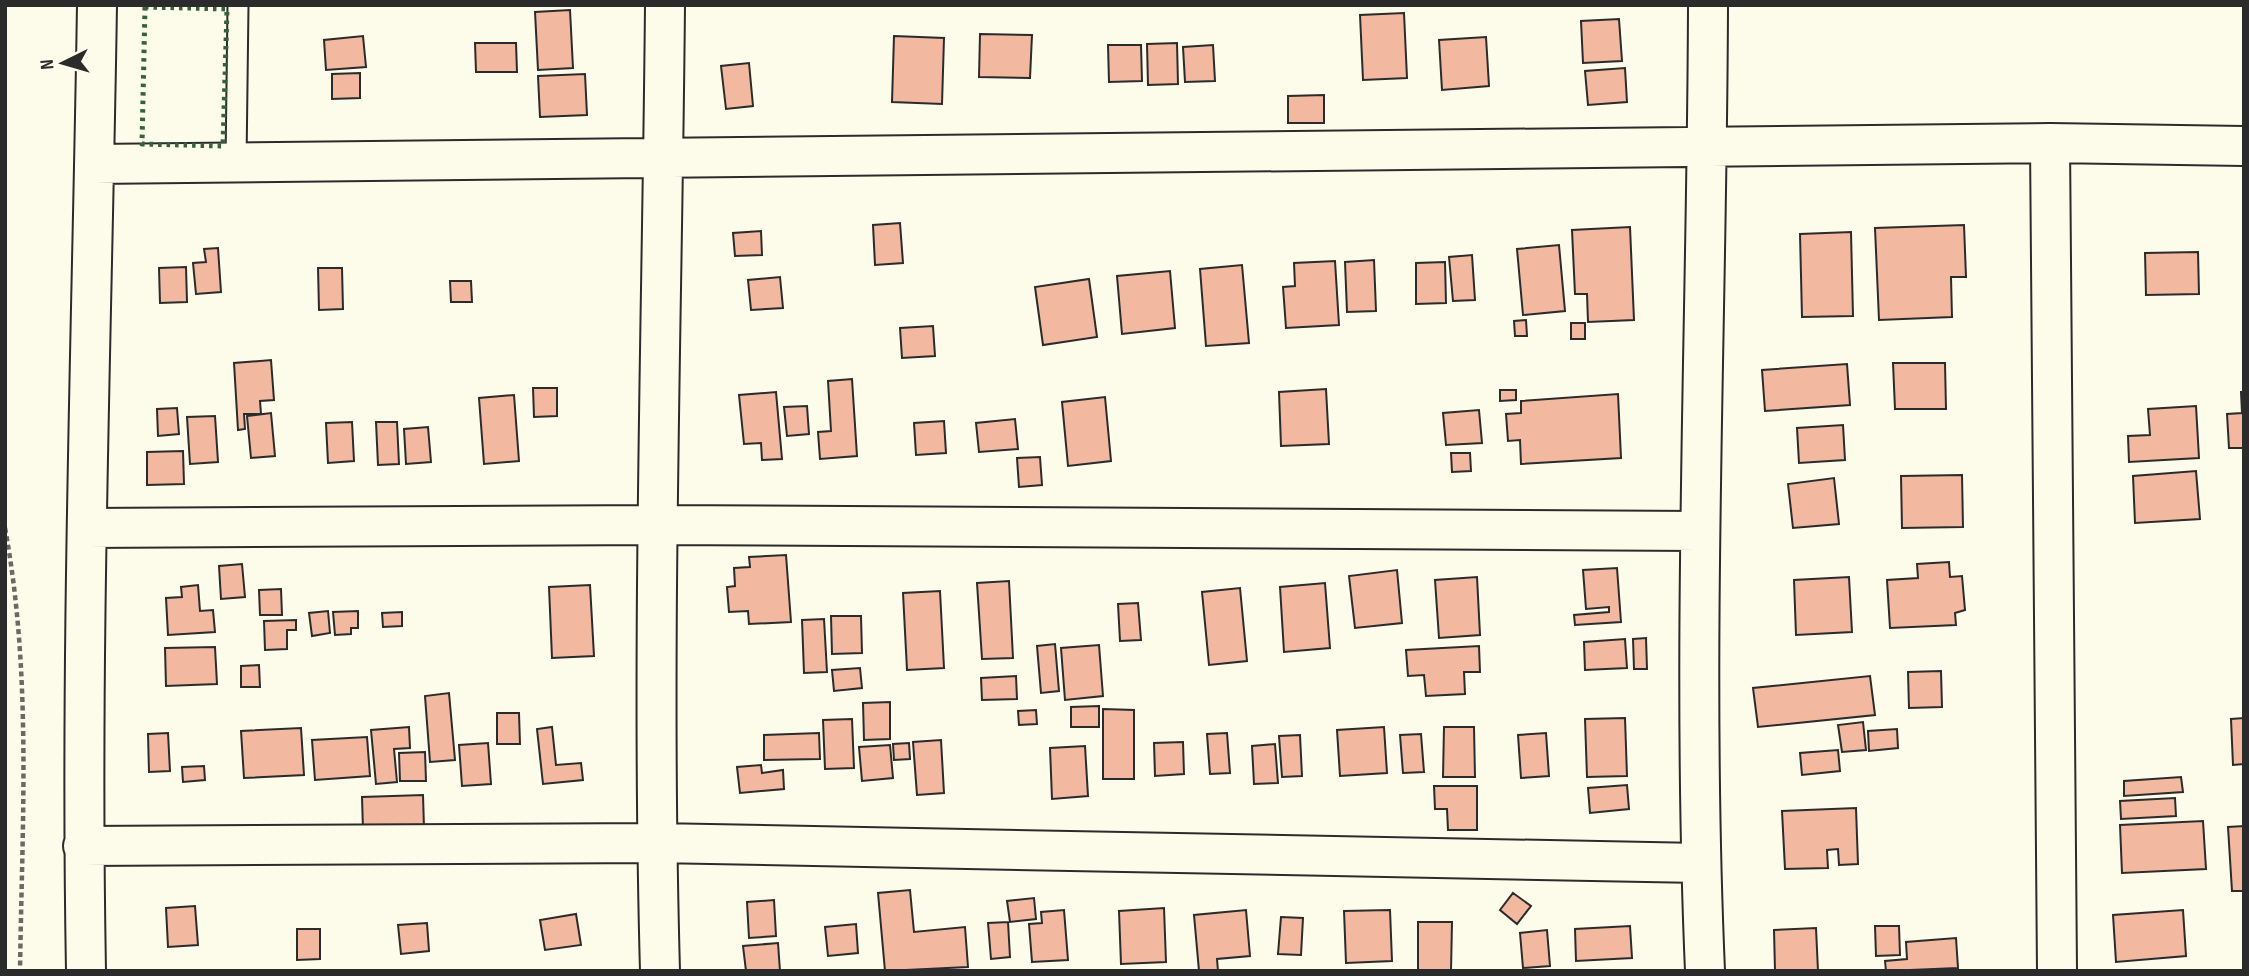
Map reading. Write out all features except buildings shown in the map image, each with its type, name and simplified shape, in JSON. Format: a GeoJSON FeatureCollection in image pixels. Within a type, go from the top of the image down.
{"type":"FeatureCollection","features":[{"type":"Feature","properties":{"kind":"street"},"geometry":{"type":"LineString","coordinates":[[86,971],[83,846],[97,5]]}},
{"type":"Feature","properties":{"kind":"street"},"geometry":{"type":"LineString","coordinates":[[660,971],[656,844],[656,525],[665,5]]}},
{"type":"Feature","properties":{"kind":"street"},"geometry":{"type":"LineString","coordinates":[[1705,971],[1700,863],[1698,531],[1708,149],[1708,5]]}},
{"type":"Feature","properties":{"kind":"street"},"geometry":{"type":"LineString","coordinates":[[94,164],[1708,149],[2050,143],[2244,146]]}},
{"type":"Feature","properties":{"kind":"street"},"geometry":{"type":"LineString","coordinates":[[2050,143],[2057,971]]}},
{"type":"Feature","properties":{"kind":"street"},"geometry":{"type":"LineString","coordinates":[[87,528],[656,525],[1698,531]]}},
{"type":"Feature","properties":{"kind":"street"},"geometry":{"type":"LineString","coordinates":[[83,846],[656,844],[1700,863]]}},
{"type":"Feature","properties":{"kind":"lane"},"geometry":{"type":"LineString","coordinates":[[236,163],[238,5]]}},
{"type":"Feature","properties":{"kind":"path"},"geometry":{"type":"LineString","coordinates":[[5,528],[17,594],[24,711],[20,971]]}},
{"type":"Feature","properties":{"kind":"hedge"},"geometry":{"type":"LineString","coordinates":[[145,7],[227,9],[223,146],[142,144],[145,7]]}}]}
